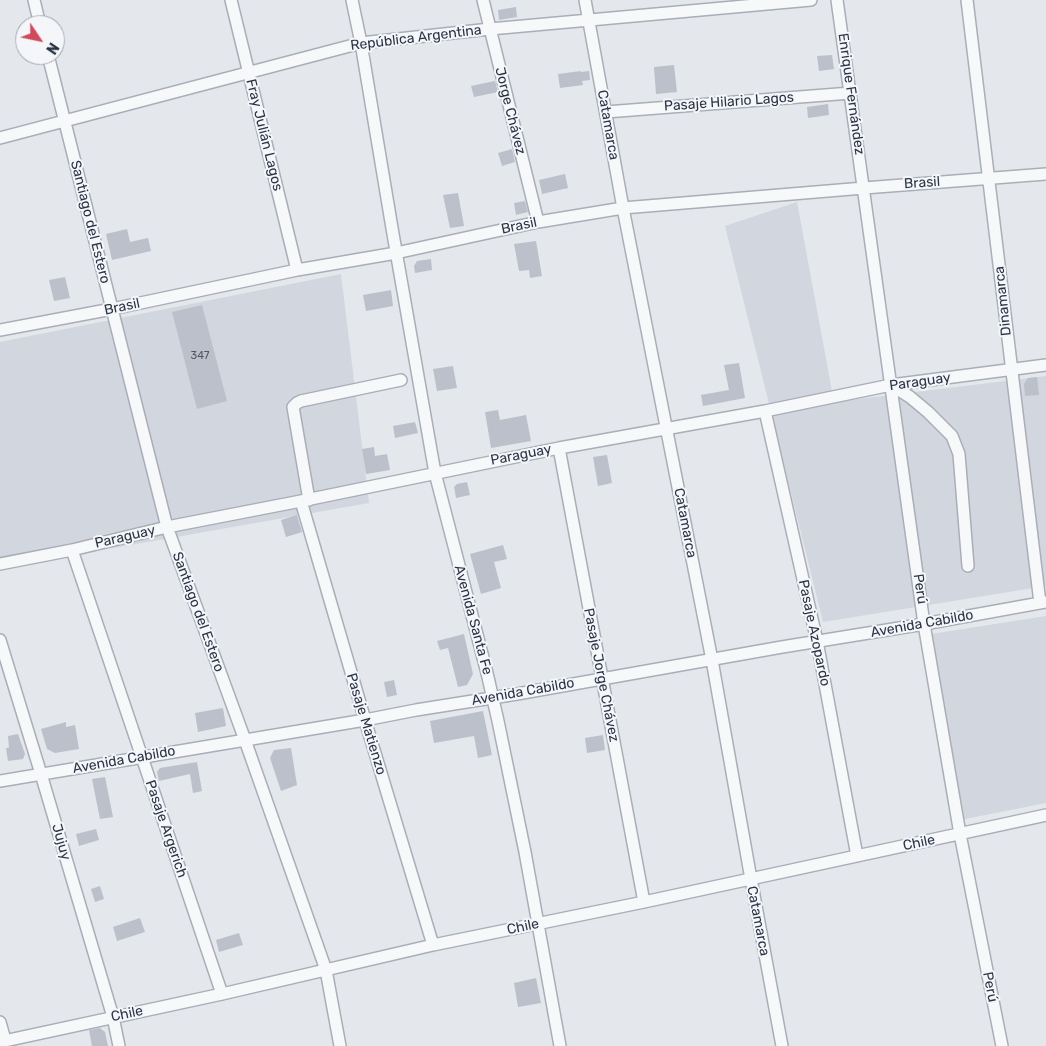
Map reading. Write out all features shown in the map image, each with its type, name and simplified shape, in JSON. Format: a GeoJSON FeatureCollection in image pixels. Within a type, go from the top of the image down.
{"type":"FeatureCollection","features":[{"type":"Feature","properties":{"kind":"street"},"geometry":{"type":"LineString","coordinates":[[34,0],[38,15]]}},
{"type":"Feature","properties":{"kind":"street","name":"Fray Julián Lagos"},"geometry":{"type":"LineString","coordinates":[[231,0],[298,270]]}},
{"type":"Feature","properties":{"kind":"street","name":"Avenida Santa Fe"},"geometry":{"type":"LineString","coordinates":[[352,0],[435,473],[488,673],[538,923],[560,1046]]}},
{"type":"Feature","properties":{"kind":"street","name":"Jorge Chávez"},"geometry":{"type":"LineString","coordinates":[[483,0],[538,222]]}},
{"type":"Feature","properties":{"kind":"street","name":"Catamarca"},"geometry":{"type":"LineString","coordinates":[[585,0],[623,208],[712,660],[750,879],[782,1046]]}},
{"type":"Feature","properties":{"kind":"street","name":"República Argentina"},"geometry":{"type":"LineString","coordinates":[[0,138],[361,43],[490,29],[811,0]]}},
{"type":"Feature","properties":{"kind":"street","name":"Enrique Fernández"},"geometry":{"type":"LineString","coordinates":[[837,0],[864,188]]}},
{"type":"Feature","properties":{"kind":"street","name":"Dinamarca"},"geometry":{"type":"LineString","coordinates":[[967,0],[990,178],[1011,369],[1043,602]]}},
{"type":"Feature","properties":{"kind":"street","name":"Santiago del Estero"},"geometry":{"type":"LineString","coordinates":[[50,65],[167,528],[245,740],[326,970],[340,1046]]}},
{"type":"Feature","properties":{"kind":"street","name":"Pasaje Hilario Lagos"},"geometry":{"type":"LineString","coordinates":[[606,112],[851,93]]}},
{"type":"Feature","properties":{"kind":"street","name":"Brasil"},"geometry":{"type":"LineString","coordinates":[[0,330],[112,309],[298,270],[396,253],[538,222],[623,208],[1046,174]]}},
{"type":"Feature","properties":{"kind":"street","name":"Perú"},"geometry":{"type":"LineString","coordinates":[[864,188],[924,624],[960,834],[1002,1046]]}},
{"type":"Feature","properties":{"kind":"street","name":"Paraguay"},"geometry":{"type":"LineString","coordinates":[[0,564],[559,448],[765,412],[891,385],[1046,366]]}},
{"type":"Feature","properties":{"kind":"street","name":"Pasaje Matienzo"},"geometry":{"type":"LineString","coordinates":[[400,380],[301,401],[293,407],[305,501],[365,720],[433,945]]}},
{"type":"Feature","properties":{"kind":"street"},"geometry":{"type":"LineString","coordinates":[[891,385],[910,397],[928,412],[952,436],[959,454],[968,566]]}},
{"type":"Feature","properties":{"kind":"street","name":"Pasaje Azopardo"},"geometry":{"type":"LineString","coordinates":[[765,412],[817,642],[857,856]]}},
{"type":"Feature","properties":{"kind":"street","name":"Pasaje Jorge Chávez"},"geometry":{"type":"LineString","coordinates":[[559,448],[644,902]]}},
{"type":"Feature","properties":{"kind":"street","name":"Pasaje Argerich"},"geometry":{"type":"LineString","coordinates":[[72,550],[222,994]]}},
{"type":"Feature","properties":{"kind":"street","name":"Avenida Cabildo"},"geometry":{"type":"LineString","coordinates":[[0,781],[365,720],[1043,602]]}},
{"type":"Feature","properties":{"kind":"street","name":"Jujuy"},"geometry":{"type":"LineString","coordinates":[[0,640],[113,1017],[118,1046]]}},
{"type":"Feature","properties":{"kind":"street","name":"Chile"},"geometry":{"type":"LineString","coordinates":[[2,1041],[222,994],[433,945],[644,902],[1046,815]]}},
{"type":"Feature","properties":{"kind":"street"},"geometry":{"type":"LineString","coordinates":[[0,1022],[2,1041]]}},
{"type":"Feature","properties":{"kind":"shaded area"},"geometry":{"type":"Polygon","coordinates":[[[797,202],[834,402],[1046,376],[1046,586],[823,622],[725,226],[797,202]]]}},
{"type":"Feature","properties":{"kind":"shaded area"},"geometry":{"type":"Polygon","coordinates":[[[341,274],[369,503],[0,568],[0,342],[341,274]]]}},
{"type":"Feature","properties":{"kind":"shaded area"},"geometry":{"type":"Polygon","coordinates":[[[1046,616],[1046,803],[960,820],[931,634],[1046,616]]]}},
{"type":"Feature","properties":{"kind":"building"},"geometry":{"type":"Polygon","coordinates":[[[516,7],[517,17],[499,20],[498,10],[516,7]]]}},
{"type":"Feature","properties":{"kind":"building"},"geometry":{"type":"Polygon","coordinates":[[[832,55],[834,69],[819,71],[817,56],[832,55]]]}},
{"type":"Feature","properties":{"kind":"building"},"geometry":{"type":"Polygon","coordinates":[[[674,65],[677,92],[656,94],[654,67],[674,65]]]}},
{"type":"Feature","properties":{"kind":"building"},"geometry":{"type":"Polygon","coordinates":[[[589,71],[590,80],[582,81],[583,85],[560,88],[558,74],[589,71]]]}},
{"type":"Feature","properties":{"kind":"building"},"geometry":{"type":"Polygon","coordinates":[[[495,81],[498,92],[474,97],[471,86],[495,81]]]}},
{"type":"Feature","properties":{"kind":"building"},"geometry":{"type":"Polygon","coordinates":[[[828,104],[829,115],[808,118],[807,107],[828,104]]]}},
{"type":"Feature","properties":{"kind":"building"},"geometry":{"type":"Polygon","coordinates":[[[512,149],[515,162],[502,166],[498,153],[512,149]]]}},
{"type":"Feature","properties":{"kind":"building"},"geometry":{"type":"Polygon","coordinates":[[[565,174],[568,188],[542,194],[539,180],[565,174]]]}},
{"type":"Feature","properties":{"kind":"building"},"geometry":{"type":"Polygon","coordinates":[[[458,193],[464,226],[450,228],[443,195],[458,193]]]}},
{"type":"Feature","properties":{"kind":"building"},"geometry":{"type":"Polygon","coordinates":[[[525,201],[528,212],[516,215],[514,203],[525,201]]]}},
{"type":"Feature","properties":{"kind":"building"},"geometry":{"type":"Polygon","coordinates":[[[127,229],[130,242],[148,238],[151,251],[112,260],[106,234],[127,229]]]}},
{"type":"Feature","properties":{"kind":"building"},"geometry":{"type":"Polygon","coordinates":[[[536,241],[542,276],[530,278],[529,270],[519,271],[514,244],[536,241]]]}},
{"type":"Feature","properties":{"kind":"building"},"geometry":{"type":"Polygon","coordinates":[[[431,259],[432,270],[415,273],[414,266],[417,261],[431,259]]]}},
{"type":"Feature","properties":{"kind":"building"},"geometry":{"type":"Polygon","coordinates":[[[65,277],[70,298],[54,301],[49,280],[65,277]]]}},
{"type":"Feature","properties":{"kind":"building"},"geometry":{"type":"Polygon","coordinates":[[[391,290],[393,306],[366,311],[363,295],[391,290]]]}},
{"type":"Feature","properties":{"kind":"building"},"geometry":{"type":"Polygon","coordinates":[[[202,305],[227,401],[197,409],[172,312],[202,305]]]}},
{"type":"Feature","properties":{"kind":"building"},"geometry":{"type":"Polygon","coordinates":[[[739,363],[745,398],[703,406],[701,395],[729,390],[724,365],[739,363]]]}},
{"type":"Feature","properties":{"kind":"building"},"geometry":{"type":"Polygon","coordinates":[[[453,366],[457,388],[437,391],[433,369],[453,366]]]}},
{"type":"Feature","properties":{"kind":"building"},"geometry":{"type":"Polygon","coordinates":[[[1037,377],[1039,395],[1025,396],[1024,384],[1028,378],[1037,377]]]}},
{"type":"Feature","properties":{"kind":"building"},"geometry":{"type":"Polygon","coordinates":[[[498,410],[500,420],[526,415],[531,441],[491,448],[485,412],[498,410]]]}},
{"type":"Feature","properties":{"kind":"building"},"geometry":{"type":"Polygon","coordinates":[[[415,422],[418,433],[395,438],[393,426],[415,422]]]}},
{"type":"Feature","properties":{"kind":"building"},"geometry":{"type":"Polygon","coordinates":[[[374,447],[375,456],[387,454],[390,470],[366,474],[362,449],[374,447]]]}},
{"type":"Feature","properties":{"kind":"building"},"geometry":{"type":"Polygon","coordinates":[[[607,455],[612,483],[598,486],[593,457],[607,455]]]}},
{"type":"Feature","properties":{"kind":"building"},"geometry":{"type":"Polygon","coordinates":[[[467,482],[470,495],[456,498],[454,487],[457,484],[467,482]]]}},
{"type":"Feature","properties":{"kind":"building"},"geometry":{"type":"Polygon","coordinates":[[[297,515],[302,532],[286,537],[281,520],[297,515]]]}},
{"type":"Feature","properties":{"kind":"building"},"geometry":{"type":"Polygon","coordinates":[[[503,545],[507,559],[494,562],[501,588],[481,594],[470,554],[503,545]]]}},
{"type":"Feature","properties":{"kind":"building"},"geometry":{"type":"Polygon","coordinates":[[[464,634],[473,674],[467,685],[458,687],[448,648],[440,650],[437,641],[464,634]]]}},
{"type":"Feature","properties":{"kind":"building"},"geometry":{"type":"Polygon","coordinates":[[[394,680],[397,695],[387,697],[384,682],[394,680]]]}},
{"type":"Feature","properties":{"kind":"building"},"geometry":{"type":"Polygon","coordinates":[[[223,708],[226,726],[198,732],[195,713],[223,708]]]}},
{"type":"Feature","properties":{"kind":"building"},"geometry":{"type":"Polygon","coordinates":[[[483,711],[492,755],[478,758],[474,736],[434,743],[430,721],[483,711]]]}},
{"type":"Feature","properties":{"kind":"building"},"geometry":{"type":"Polygon","coordinates":[[[66,722],[66,727],[75,725],[79,749],[55,753],[47,749],[41,729],[66,722]]]}},
{"type":"Feature","properties":{"kind":"building"},"geometry":{"type":"Polygon","coordinates":[[[18,734],[25,754],[23,759],[8,761],[6,748],[9,748],[8,736],[18,734]]]}},
{"type":"Feature","properties":{"kind":"building"},"geometry":{"type":"Polygon","coordinates":[[[603,735],[605,750],[587,753],[585,738],[603,735]]]}},
{"type":"Feature","properties":{"kind":"building"},"geometry":{"type":"Polygon","coordinates":[[[291,748],[297,785],[281,791],[270,758],[274,750],[291,748]]]}},
{"type":"Feature","properties":{"kind":"building"},"geometry":{"type":"Polygon","coordinates":[[[197,762],[202,791],[193,793],[190,774],[159,781],[157,772],[160,768],[197,762]]]}},
{"type":"Feature","properties":{"kind":"building"},"geometry":{"type":"Polygon","coordinates":[[[105,777],[113,817],[100,819],[92,779],[105,777]]]}},
{"type":"Feature","properties":{"kind":"building"},"geometry":{"type":"Polygon","coordinates":[[[96,829],[99,840],[79,846],[76,834],[96,829]]]}},
{"type":"Feature","properties":{"kind":"building"},"geometry":{"type":"Polygon","coordinates":[[[100,886],[104,899],[95,902],[91,889],[100,886]]]}},
{"type":"Feature","properties":{"kind":"building"},"geometry":{"type":"Polygon","coordinates":[[[140,918],[145,932],[117,941],[113,927],[140,918]]]}},
{"type":"Feature","properties":{"kind":"building"},"geometry":{"type":"Polygon","coordinates":[[[239,933],[243,945],[219,952],[216,940],[239,933]]]}},
{"type":"Feature","properties":{"kind":"building"},"geometry":{"type":"Polygon","coordinates":[[[536,978],[541,1003],[518,1007],[514,983],[536,978]]]}},
{"type":"Feature","properties":{"kind":"building"},"geometry":{"type":"Polygon","coordinates":[[[100,1028],[105,1032],[108,1046],[92,1046],[89,1030],[100,1028]]]}}]}
